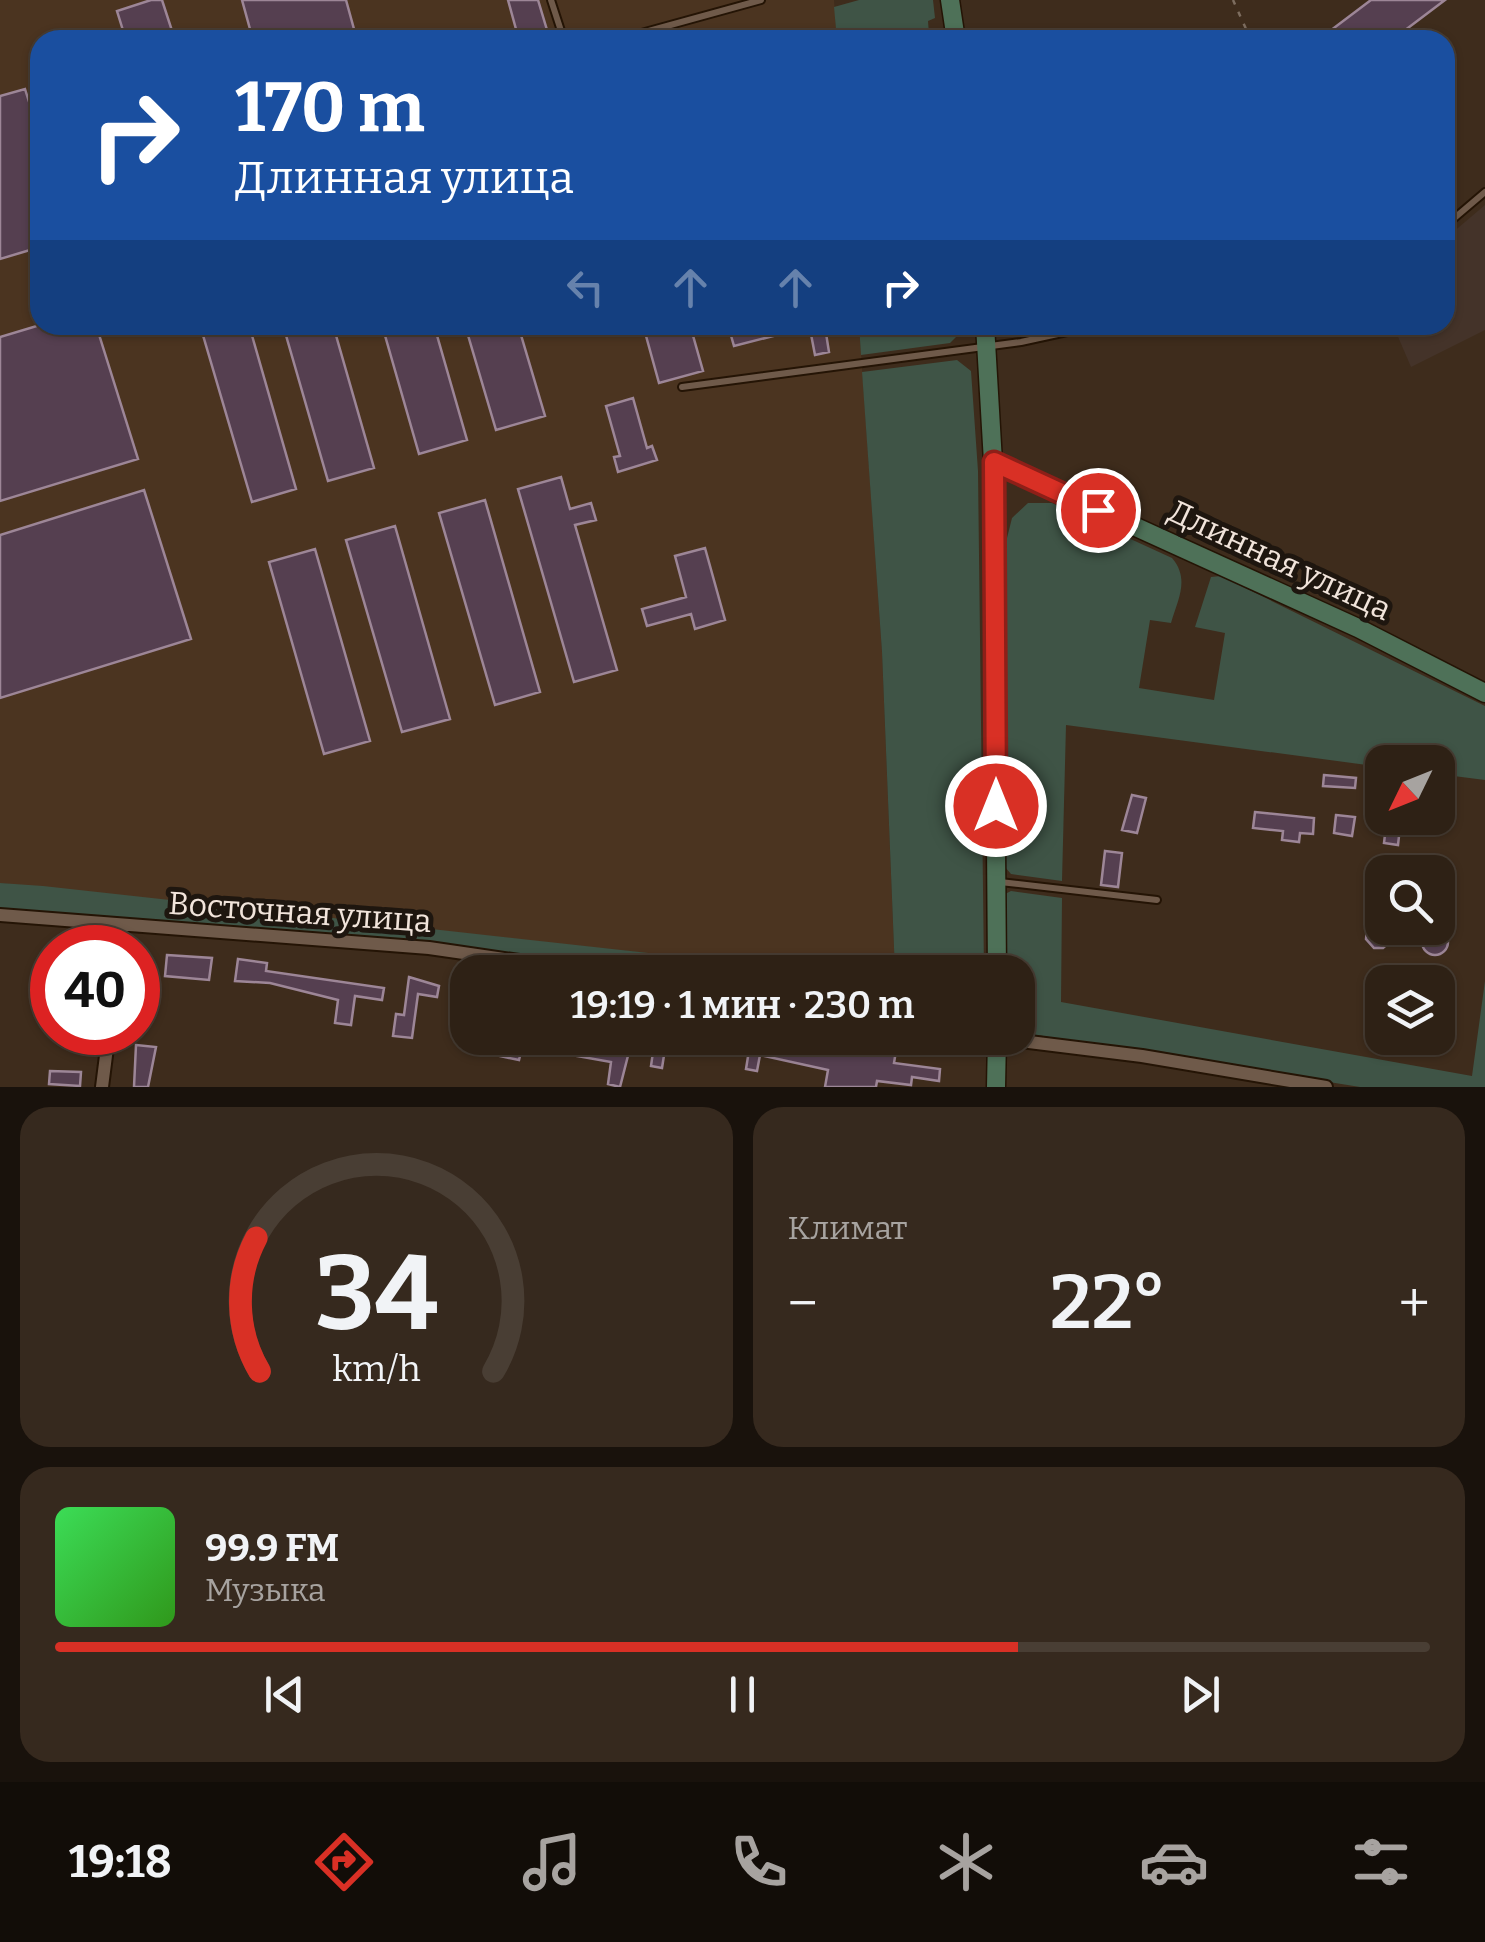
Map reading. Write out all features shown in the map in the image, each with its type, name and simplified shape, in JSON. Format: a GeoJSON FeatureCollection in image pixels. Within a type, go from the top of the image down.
{"type":"FeatureCollection","features":[{"type":"Feature","properties":{"kind":"street"},"geometry":{"type":"LineString","coordinates":[[950,0],[954,30]]}},
{"type":"Feature","properties":{"kind":"street"},"geometry":{"type":"LineString","coordinates":[[985,335],[994,462],[997,955]]}},
{"type":"Feature","properties":{"kind":"street","name":"Длинная улица"},"geometry":{"type":"LineString","coordinates":[[994,462],[1358,628],[1485,693]]}},
{"type":"Feature","properties":{"kind":"street","name":"Восточная улица"},"geometry":{"type":"LineString","coordinates":[[0,915],[110,925]]}},
{"type":"Feature","properties":{"kind":"street","name":"Восточная улица"},"geometry":{"type":"LineString","coordinates":[[160,929],[476,955]]}},
{"type":"Feature","properties":{"kind":"street"},"geometry":{"type":"LineString","coordinates":[[1035,1043],[1326,1087]]}},
{"type":"Feature","properties":{"kind":"street"},"geometry":{"type":"LineString","coordinates":[[102,1087],[106,1055]]}},
{"type":"Feature","properties":{"kind":"street"},"geometry":{"type":"LineString","coordinates":[[996,1087],[997,1055]]}},
{"type":"Feature","properties":{"kind":"lane"},"geometry":{"type":"LineString","coordinates":[[552,0],[561,30]]}},
{"type":"Feature","properties":{"kind":"lane"},"geometry":{"type":"LineString","coordinates":[[652,30],[761,0]]}},
{"type":"Feature","properties":{"kind":"lane"},"geometry":{"type":"LineString","coordinates":[[1455,218],[1485,192]]}},
{"type":"Feature","properties":{"kind":"lane"},"geometry":{"type":"LineString","coordinates":[[682,388],[1045,335]]}},
{"type":"Feature","properties":{"kind":"lane"},"geometry":{"type":"LineString","coordinates":[[996,882],[1158,900]]}},
{"type":"Feature","properties":{"kind":"path"},"geometry":{"type":"LineString","coordinates":[[1233,0],[1246,30]]}},
{"type":"Feature","properties":{"kind":"shaded area"},"geometry":{"type":"Polygon","coordinates":[[[0,0],[834,0],[836,30],[30,30],[30,335],[860,335],[882,652],[894,955],[663,955],[0,883],[0,0]]]}},
{"type":"Feature","properties":{"kind":"shaded area"},"geometry":{"type":"Polygon","coordinates":[[[1485,205],[1485,330],[1411,367],[1397,335],[1455,335],[1455,230],[1485,205]]]}},
{"type":"Feature","properties":{"kind":"green space"},"geometry":{"type":"Polygon","coordinates":[[[859,0],[933,0],[935,18],[928,21],[929,30],[836,30],[834,7],[859,0]]]}},
{"type":"Feature","properties":{"kind":"green space"},"geometry":{"type":"Polygon","coordinates":[[[860,335],[958,335],[950,343],[861,355],[860,335]]]}},
{"type":"Feature","properties":{"kind":"green space"},"geometry":{"type":"Polygon","coordinates":[[[957,360],[971,371],[978,471],[984,955],[894,955],[882,652],[862,372],[957,360]]]}},
{"type":"Feature","properties":{"kind":"green space"},"geometry":{"type":"Polygon","coordinates":[[[1028,503],[1052,503],[1172,558],[1181,581],[1177,606],[1171,623],[1150,620],[1139,688],[1214,700],[1225,633],[1195,627],[1211,577],[1221,576],[1485,706],[1485,780],[1455,776],[1455,745],[1365,745],[1365,765],[1066,725],[1062,881],[1011,874],[1005,867],[1004,550],[1012,518],[1028,503]]]}},
{"type":"Feature","properties":{"kind":"green space"},"geometry":{"type":"Polygon","coordinates":[[[0,883],[666,955],[516,955],[433,943],[0,908],[0,883]]]}},
{"type":"Feature","properties":{"kind":"green space"},"geometry":{"type":"Polygon","coordinates":[[[1011,891],[1062,898],[1061,1002],[1472,1076],[1485,981],[1485,1087],[1360,1087],[1035,1035],[1035,955],[1006,955],[1005,894],[1011,891]]]}},
{"type":"Feature","properties":{"kind":"building"},"geometry":{"type":"Polygon","coordinates":[[[162,0],[172,30],[123,30],[117,11],[162,0]]]}},
{"type":"Feature","properties":{"kind":"building"},"geometry":{"type":"Polygon","coordinates":[[[242,0],[346,0],[354,30],[250,30],[242,0]]]}},
{"type":"Feature","properties":{"kind":"building"},"geometry":{"type":"Polygon","coordinates":[[[508,0],[538,0],[547,30],[516,30],[508,0]]]}},
{"type":"Feature","properties":{"kind":"building"},"geometry":{"type":"Polygon","coordinates":[[[1371,0],[1445,0],[1405,30],[1331,30],[1371,0]]]}},
{"type":"Feature","properties":{"kind":"building"},"geometry":{"type":"Polygon","coordinates":[[[25,89],[30,105],[30,250],[0,259],[0,96],[25,89]]]}},
{"type":"Feature","properties":{"kind":"building"},"geometry":{"type":"Polygon","coordinates":[[[30,328],[30,335],[99,335],[138,459],[0,501],[0,337],[30,328]]]}},
{"type":"Feature","properties":{"kind":"building"},"geometry":{"type":"Polygon","coordinates":[[[203,335],[252,335],[296,489],[252,502],[203,335]]]}},
{"type":"Feature","properties":{"kind":"building"},"geometry":{"type":"Polygon","coordinates":[[[286,335],[336,335],[374,468],[328,481],[286,335]]]}},
{"type":"Feature","properties":{"kind":"building"},"geometry":{"type":"Polygon","coordinates":[[[385,335],[437,335],[467,440],[419,454],[385,335]]]}},
{"type":"Feature","properties":{"kind":"building"},"geometry":{"type":"Polygon","coordinates":[[[468,335],[521,335],[545,416],[496,430],[468,335]]]}},
{"type":"Feature","properties":{"kind":"building"},"geometry":{"type":"Polygon","coordinates":[[[646,335],[693,335],[703,371],[659,383],[646,335]]]}},
{"type":"Feature","properties":{"kind":"building"},"geometry":{"type":"Polygon","coordinates":[[[731,335],[777,335],[734,346],[731,335]]]}},
{"type":"Feature","properties":{"kind":"building"},"geometry":{"type":"Polygon","coordinates":[[[811,335],[826,335],[829,352],[815,355],[811,335]]]}},
{"type":"Feature","properties":{"kind":"building"},"geometry":{"type":"Polygon","coordinates":[[[633,398],[647,448],[652,446],[657,460],[618,472],[614,457],[620,456],[606,406],[633,398]]]}},
{"type":"Feature","properties":{"kind":"building"},"geometry":{"type":"Polygon","coordinates":[[[561,477],[570,509],[591,503],[596,520],[575,525],[617,670],[574,682],[518,489],[561,477]]]}},
{"type":"Feature","properties":{"kind":"building"},"geometry":{"type":"Polygon","coordinates":[[[144,490],[191,639],[0,698],[0,535],[144,490]]]}},
{"type":"Feature","properties":{"kind":"building"},"geometry":{"type":"Polygon","coordinates":[[[485,500],[540,692],[495,705],[439,513],[485,500]]]}},
{"type":"Feature","properties":{"kind":"building"},"geometry":{"type":"Polygon","coordinates":[[[395,526],[450,719],[402,732],[346,540],[395,526]]]}},
{"type":"Feature","properties":{"kind":"building"},"geometry":{"type":"Polygon","coordinates":[[[705,548],[725,620],[695,629],[691,614],[647,626],[642,609],[686,597],[675,556],[705,548]]]}},
{"type":"Feature","properties":{"kind":"building"},"geometry":{"type":"Polygon","coordinates":[[[315,549],[370,741],[324,754],[269,562],[315,549]]]}},
{"type":"Feature","properties":{"kind":"building"},"geometry":{"type":"Polygon","coordinates":[[[1324,775],[1356,778],[1355,788],[1323,786],[1324,775]]]}},
{"type":"Feature","properties":{"kind":"building"},"geometry":{"type":"Polygon","coordinates":[[[1132,795],[1146,798],[1137,833],[1122,830],[1132,795]]]}},
{"type":"Feature","properties":{"kind":"building"},"geometry":{"type":"Polygon","coordinates":[[[1255,812],[1314,818],[1313,834],[1300,833],[1299,842],[1282,840],[1283,831],[1253,828],[1255,812]]]}},
{"type":"Feature","properties":{"kind":"building"},"geometry":{"type":"Polygon","coordinates":[[[1336,815],[1355,817],[1352,836],[1334,833],[1336,815]]]}},
{"type":"Feature","properties":{"kind":"building"},"geometry":{"type":"Polygon","coordinates":[[[1385,835],[1399,835],[1398,845],[1384,843],[1385,835]]]}},
{"type":"Feature","properties":{"kind":"building"},"geometry":{"type":"Polygon","coordinates":[[[1105,851],[1122,853],[1118,887],[1101,885],[1105,851]]]}},
{"type":"Feature","properties":{"kind":"building"},"geometry":{"type":"Polygon","coordinates":[[[1423,945],[1447,945],[1435,955],[1423,945]]]}},
{"type":"Feature","properties":{"kind":"building"},"geometry":{"type":"Polygon","coordinates":[[[167,955],[212,958],[209,980],[165,976],[167,955]]]}},
{"type":"Feature","properties":{"kind":"building"},"geometry":{"type":"Polygon","coordinates":[[[238,959],[267,963],[266,971],[384,988],[382,1000],[355,996],[351,1025],[335,1023],[338,1000],[270,983],[235,981],[238,959]]]}},
{"type":"Feature","properties":{"kind":"building"},"geometry":{"type":"Polygon","coordinates":[[[409,977],[439,986],[437,997],[418,994],[412,1038],[393,1036],[396,1014],[404,1015],[409,977]]]}},
{"type":"Feature","properties":{"kind":"building"},"geometry":{"type":"Polygon","coordinates":[[[136,1055],[154,1055],[148,1087],[134,1087],[136,1055]]]}},
{"type":"Feature","properties":{"kind":"building"},"geometry":{"type":"Polygon","coordinates":[[[628,1055],[620,1087],[608,1084],[611,1062],[577,1056],[628,1055]]]}},
{"type":"Feature","properties":{"kind":"building"},"geometry":{"type":"Polygon","coordinates":[[[653,1055],[664,1055],[662,1068],[651,1066],[653,1055]]]}},
{"type":"Feature","properties":{"kind":"building"},"geometry":{"type":"Polygon","coordinates":[[[748,1055],[760,1055],[757,1071],[746,1069],[748,1055]]]}},
{"type":"Feature","properties":{"kind":"building"},"geometry":{"type":"Polygon","coordinates":[[[760,1055],[895,1055],[894,1063],[940,1069],[939,1081],[912,1077],[911,1085],[877,1081],[876,1087],[825,1087],[828,1070],[760,1055]]]}},
{"type":"Feature","properties":{"kind":"building"},"geometry":{"type":"Polygon","coordinates":[[[50,1071],[81,1072],[80,1086],[49,1084],[50,1071]]]}},
{"type":"Feature","properties":{"kind":"route"},"geometry":{"type":"LineString","coordinates":[[996,806],[994,462],[1098,510]]}}]}
